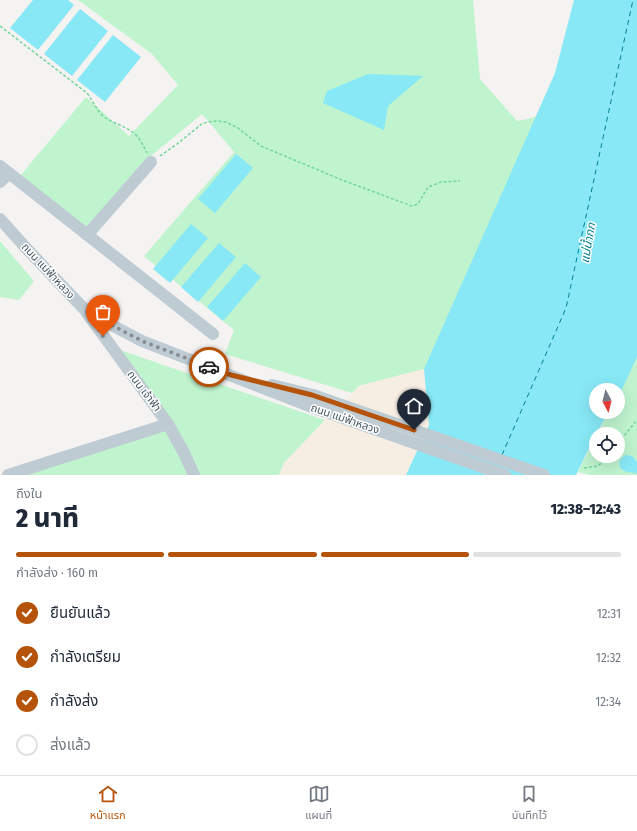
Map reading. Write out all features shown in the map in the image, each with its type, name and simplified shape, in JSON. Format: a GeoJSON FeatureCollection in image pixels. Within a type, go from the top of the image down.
{"type":"FeatureCollection","features":[{"type":"Feature","properties":{"kind":"street"},"geometry":{"type":"LineString","coordinates":[[86,235],[151,162]]}},
{"type":"Feature","properties":{"kind":"street"},"geometry":{"type":"LineString","coordinates":[[3,174],[86,235],[213,334]]}},
{"type":"Feature","properties":{"kind":"street","name":"ถนน แม่ฟ้าหลวง"},"geometry":{"type":"LineString","coordinates":[[0,218],[26,248],[87,312],[142,341],[231,375],[544,475]]}},
{"type":"Feature","properties":{"kind":"street","name":"ถนน เจ้าฟ้า"},"geometry":{"type":"LineString","coordinates":[[87,312],[168,424],[194,475]]}},
{"type":"Feature","properties":{"kind":"street","name":"ถนน แม่ฟ้าหลวง"},"geometry":{"type":"LineString","coordinates":[[310,400],[505,475]]}},
{"type":"Feature","properties":{"kind":"street"},"geometry":{"type":"LineString","coordinates":[[8,475],[168,424]]}},
{"type":"Feature","properties":{"kind":"path"},"geometry":{"type":"LineString","coordinates":[[0,26],[87,93],[96,109],[109,120],[134,133],[141,142],[151,162],[177,144],[203,123],[216,121],[226,122],[232,125],[261,146],[342,180],[412,206],[418,204],[428,186],[441,182],[460,181]]}},
{"type":"Feature","properties":{"kind":"path"},"geometry":{"type":"LineString","coordinates":[[625,435],[637,420]]}},
{"type":"Feature","properties":{"kind":"path"},"geometry":{"type":"LineString","coordinates":[[584,468],[598,466],[601,463]]}},
{"type":"Feature","properties":{"kind":"green space"},"geometry":{"type":"Polygon","coordinates":[[[78,0],[473,0],[480,79],[517,121],[536,117],[516,177],[424,369],[359,386],[352,393],[225,354],[234,330],[144,256],[234,152],[202,114],[145,161],[85,228],[20,176],[86,97],[129,136],[178,85],[152,54],[78,0]]]}},
{"type":"Feature","properties":{"kind":"green space"},"geometry":{"type":"Polygon","coordinates":[[[0,241],[34,281],[19,300],[0,297],[0,241]]]}},
{"type":"Feature","properties":{"kind":"green space"},"geometry":{"type":"Polygon","coordinates":[[[111,347],[325,420],[284,463],[279,475],[8,475],[167,424],[111,347]]]}},
{"type":"Feature","properties":{"kind":"green space"},"geometry":{"type":"Polygon","coordinates":[[[637,357],[637,475],[590,475],[578,472],[589,450],[589,463],[625,463],[625,427],[601,427],[605,419],[625,419],[625,383],[637,357]]]}},
{"type":"Feature","properties":{"kind":"sand"},"geometry":{"type":"Polygon","coordinates":[[[424,369],[429,425],[406,475],[279,475],[284,463],[359,386],[424,369]]]}},
{"type":"Feature","properties":{"kind":"water"},"geometry":{"type":"Polygon","coordinates":[[[33,0],[68,0],[74,5],[38,50],[10,28],[33,0]]]}},
{"type":"Feature","properties":{"kind":"water","name":"แม่น้ำกก"},"geometry":{"type":"Polygon","coordinates":[[[574,0],[637,0],[637,357],[625,383],[589,383],[589,419],[605,419],[600,427],[589,427],[589,448],[576,475],[406,475],[429,425],[424,369],[555,73],[574,0]]]}},
{"type":"Feature","properties":{"kind":"water"},"geometry":{"type":"Polygon","coordinates":[[[80,9],[108,31],[72,76],[44,54],[80,9]]]}},
{"type":"Feature","properties":{"kind":"water"},"geometry":{"type":"Polygon","coordinates":[[[113,35],[141,57],[105,102],[77,80],[113,35]]]}},
{"type":"Feature","properties":{"kind":"water"},"geometry":{"type":"Polygon","coordinates":[[[368,74],[423,76],[388,106],[384,130],[323,103],[327,91],[368,74]]]}},
{"type":"Feature","properties":{"kind":"water"},"geometry":{"type":"Polygon","coordinates":[[[236,154],[253,168],[215,213],[198,199],[236,154]]]}},
{"type":"Feature","properties":{"kind":"water"},"geometry":{"type":"Polygon","coordinates":[[[191,224],[208,238],[170,283],[153,269],[191,224]]]}},
{"type":"Feature","properties":{"kind":"water"},"geometry":{"type":"Polygon","coordinates":[[[219,243],[236,257],[198,302],[181,287],[219,243]]]}},
{"type":"Feature","properties":{"kind":"water"},"geometry":{"type":"Polygon","coordinates":[[[245,263],[261,277],[223,321],[207,307],[245,263]]]}},
{"type":"Feature","properties":{"kind":"water"},"geometry":{"type":"Polygon","coordinates":[[[625,456],[632,456],[637,462],[637,474],[621,469],[619,464],[625,463],[625,456]]]}},
{"type":"Feature","properties":{"kind":"ferry route"},"geometry":{"type":"LineString","coordinates":[[502,455],[566,308],[633,0]]}},
{"type":"Feature","properties":{"kind":"way so far"},"geometry":{"type":"LineString","coordinates":[[103,336],[87,312],[142,341],[209,367]]}},
{"type":"Feature","properties":{"kind":"route"},"geometry":{"type":"LineString","coordinates":[[209,367],[231,375],[312,395],[414,430]]}}]}
